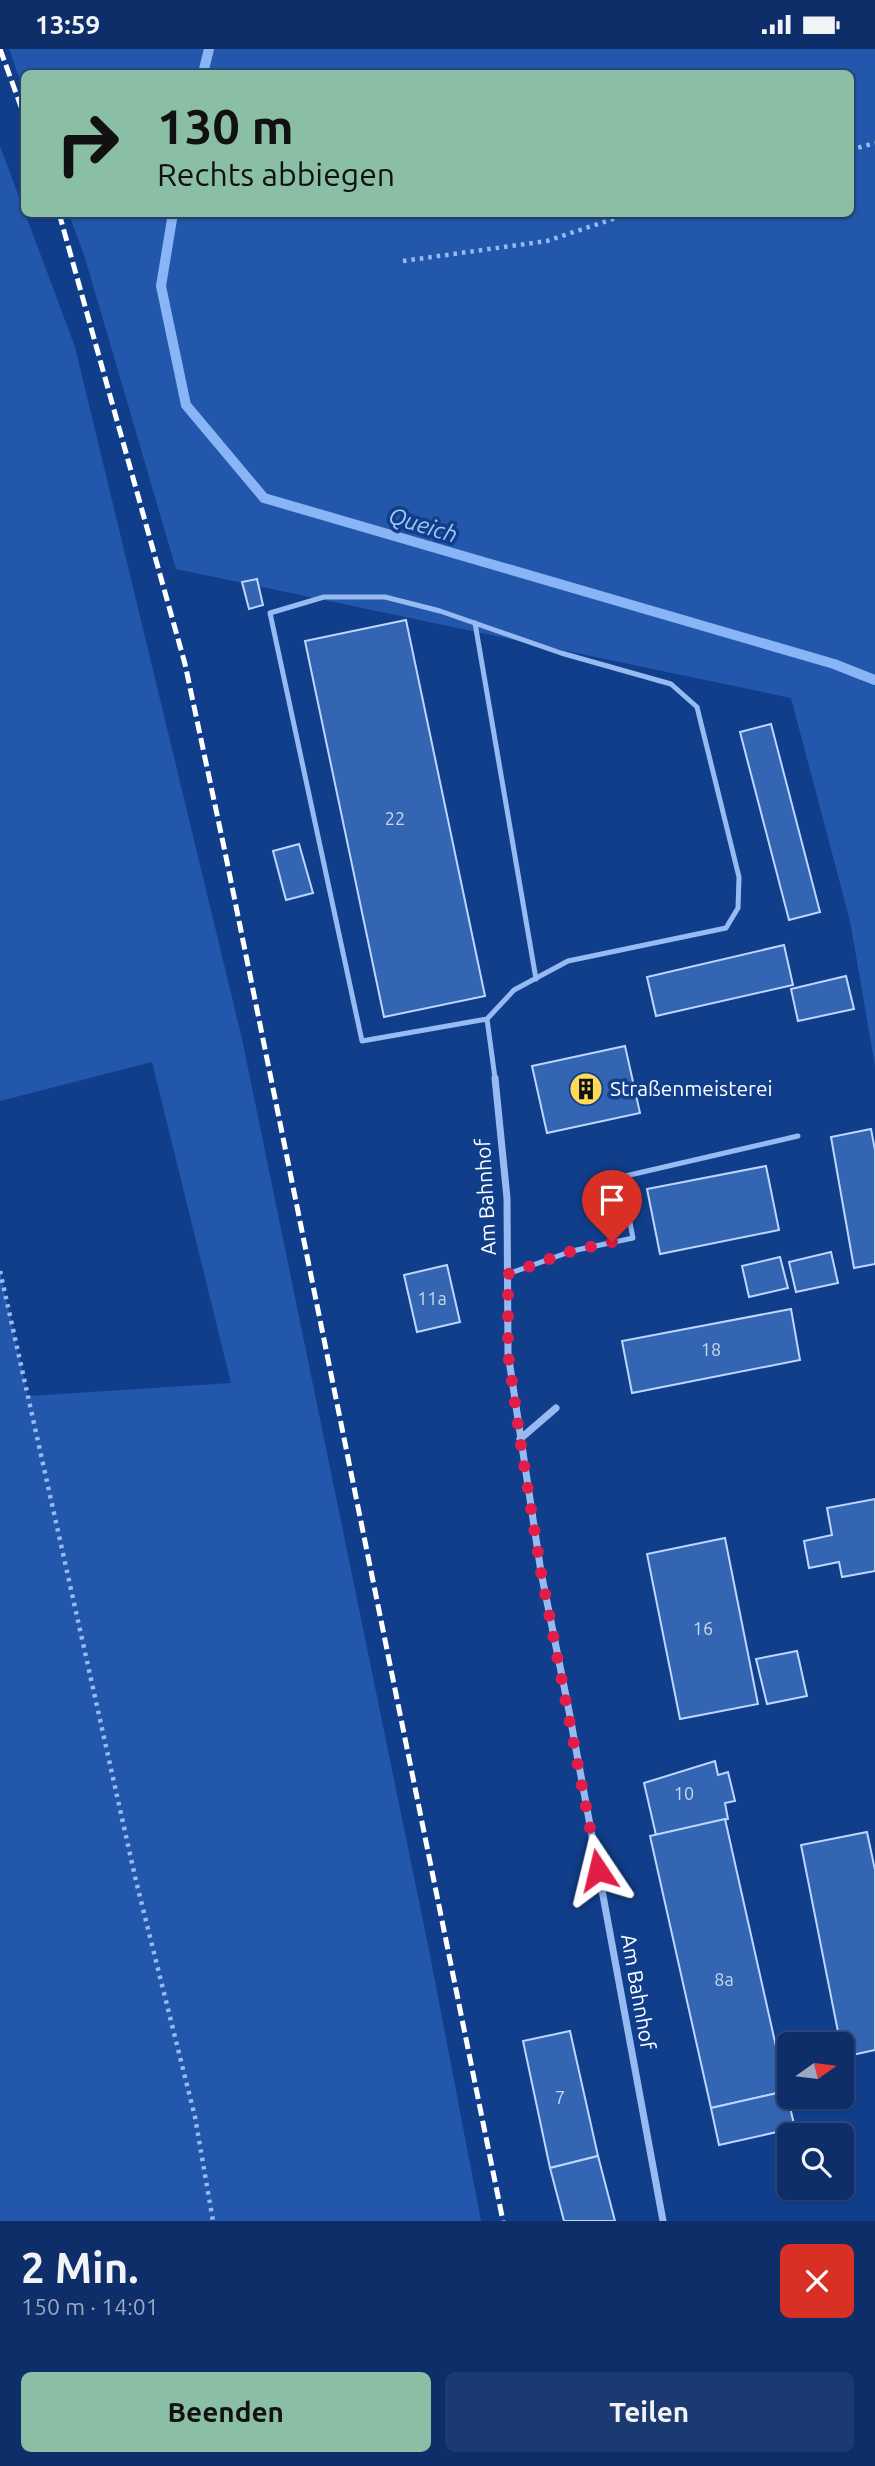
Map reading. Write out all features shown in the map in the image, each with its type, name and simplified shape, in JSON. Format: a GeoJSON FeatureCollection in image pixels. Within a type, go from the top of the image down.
{"type":"FeatureCollection","features":[{"type":"Feature","properties":{"kind":"street","name":"Am Bahnhof"},"geometry":{"type":"LineString","coordinates":[[495,1078],[507,1198],[508,1353],[520,1439],[541,1572],[663,2221]]}},
{"type":"Feature","properties":{"kind":"street"},"geometry":{"type":"LineString","coordinates":[[520,1439],[556,1408]]}},
{"type":"Feature","properties":{"kind":"lane"},"geometry":{"type":"LineString","coordinates":[[324,597],[385,597],[440,611],[561,653],[671,684],[697,707],[739,877],[738,908],[726,928],[568,961],[536,979],[514,990],[487,1019],[362,1041],[270,613],[324,597]]}},
{"type":"Feature","properties":{"kind":"lane"},"geometry":{"type":"LineString","coordinates":[[475,623],[536,979]]}},
{"type":"Feature","properties":{"kind":"lane"},"geometry":{"type":"LineString","coordinates":[[487,1019],[495,1078]]}},
{"type":"Feature","properties":{"kind":"lane"},"geometry":{"type":"LineString","coordinates":[[508,1274],[572,1251],[633,1238],[621,1177],[798,1136]]}},
{"type":"Feature","properties":{"kind":"path"},"geometry":{"type":"LineString","coordinates":[[854,149],[875,143]]}},
{"type":"Feature","properties":{"kind":"path"},"geometry":{"type":"LineString","coordinates":[[403,261],[547,241],[619,217]]}},
{"type":"Feature","properties":{"kind":"path"},"geometry":{"type":"LineString","coordinates":[[0,1271],[133,1867],[195,2117],[213,2221]]}},
{"type":"Feature","properties":{"kind":"shaded area"},"geometry":{"type":"Polygon","coordinates":[[[9,49],[875,49],[875,1066],[850,921],[791,698],[176,569],[85,258],[70,217],[854,217],[854,70],[21,70],[21,83],[9,49]]]}},
{"type":"Feature","properties":{"kind":"shaded area"},"geometry":{"type":"Polygon","coordinates":[[[0,146],[21,202],[21,217],[26,217],[75,347],[242,1039],[429,1950],[481,2221],[0,2221],[0,1271],[28,1396],[231,1383],[152,1062],[0,1101],[0,146]]]}},
{"type":"Feature","properties":{"kind":"building"},"geometry":{"type":"Polygon","coordinates":[[[257,579],[263,605],[249,609],[242,582],[257,579]]]}},
{"type":"Feature","properties":{"kind":"building"},"geometry":{"type":"Polygon","coordinates":[[[406,620],[485,996],[384,1017],[305,641],[406,620]]]}},
{"type":"Feature","properties":{"kind":"building"},"geometry":{"type":"Polygon","coordinates":[[[771,724],[820,912],[789,920],[740,732],[771,724]]]}},
{"type":"Feature","properties":{"kind":"building"},"geometry":{"type":"Polygon","coordinates":[[[299,844],[313,893],[286,900],[273,851],[299,844]]]}},
{"type":"Feature","properties":{"kind":"building"},"geometry":{"type":"Polygon","coordinates":[[[784,945],[793,985],[656,1016],[647,977],[784,945]]]}},
{"type":"Feature","properties":{"kind":"building"},"geometry":{"type":"Polygon","coordinates":[[[846,976],[854,1009],[798,1021],[791,989],[846,976]]]}},
{"type":"Feature","properties":{"kind":"building","name":"Straßenmeisterei"},"geometry":{"type":"Polygon","coordinates":[[[625,1046],[640,1113],[547,1133],[532,1066],[625,1046]]]}},
{"type":"Feature","properties":{"kind":"building"},"geometry":{"type":"Polygon","coordinates":[[[871,1129],[875,1150],[875,1264],[854,1268],[831,1137],[871,1129]]]}},
{"type":"Feature","properties":{"kind":"building"},"geometry":{"type":"Polygon","coordinates":[[[766,1166],[779,1230],[660,1254],[647,1189],[766,1166]]]}},
{"type":"Feature","properties":{"kind":"building"},"geometry":{"type":"Polygon","coordinates":[[[831,1252],[838,1283],[796,1292],[789,1262],[831,1252]]]}},
{"type":"Feature","properties":{"kind":"building"},"geometry":{"type":"Polygon","coordinates":[[[780,1257],[788,1288],[749,1297],[742,1266],[780,1257]]]}},
{"type":"Feature","properties":{"kind":"building"},"geometry":{"type":"Polygon","coordinates":[[[447,1265],[460,1322],[417,1332],[404,1275],[447,1265]]]}},
{"type":"Feature","properties":{"kind":"building"},"geometry":{"type":"Polygon","coordinates":[[[791,1309],[800,1360],[632,1393],[622,1341],[791,1309]]]}},
{"type":"Feature","properties":{"kind":"building"},"geometry":{"type":"Polygon","coordinates":[[[875,1499],[875,1571],[842,1577],[839,1562],[809,1568],[804,1541],[832,1535],[827,1508],[875,1499]]]}},
{"type":"Feature","properties":{"kind":"building"},"geometry":{"type":"Polygon","coordinates":[[[725,1538],[758,1704],[680,1719],[647,1554],[725,1538]]]}},
{"type":"Feature","properties":{"kind":"building"},"geometry":{"type":"Polygon","coordinates":[[[797,1651],[807,1696],[767,1704],[756,1659],[797,1651]]]}},
{"type":"Feature","properties":{"kind":"building"},"geometry":{"type":"Polygon","coordinates":[[[715,1761],[718,1775],[728,1772],[735,1801],[725,1803],[728,1819],[656,1835],[644,1783],[715,1761]]]}},
{"type":"Feature","properties":{"kind":"building"},"geometry":{"type":"Polygon","coordinates":[[[725,1819],[777,2051],[777,2093],[711,2108],[650,1836],[725,1819]]]}},
{"type":"Feature","properties":{"kind":"building"},"geometry":{"type":"Polygon","coordinates":[[[867,1832],[875,1870],[875,2050],[854,2055],[854,2032],[838,2032],[801,1845],[867,1832]]]}},
{"type":"Feature","properties":{"kind":"building"},"geometry":{"type":"Polygon","coordinates":[[[570,2031],[598,2156],[550,2168],[523,2041],[570,2031]]]}},
{"type":"Feature","properties":{"kind":"building"},"geometry":{"type":"Polygon","coordinates":[[[777,2093],[777,2109],[790,2109],[794,2123],[777,2123],[777,2132],[719,2145],[711,2108],[777,2093]]]}},
{"type":"Feature","properties":{"kind":"building"},"geometry":{"type":"Polygon","coordinates":[[[598,2156],[615,2221],[564,2221],[550,2168],[598,2156]]]}},
{"type":"Feature","properties":{"kind":"waterway","name":"Queich"},"geometry":{"type":"LineString","coordinates":[[204,70],[209,49]]}},
{"type":"Feature","properties":{"kind":"waterway","name":"Queich"},"geometry":{"type":"LineString","coordinates":[[172,217],[161,286],[186,405],[264,498],[834,664],[875,680]]}},
{"type":"Feature","properties":{"kind":"railway"},"geometry":{"type":"LineString","coordinates":[[0,49],[21,107]]}},
{"type":"Feature","properties":{"kind":"railway"},"geometry":{"type":"LineString","coordinates":[[60,217],[185,664],[503,2221]]}},
{"type":"Feature","properties":{"kind":"place","name":"Straßenmeisterei"},"geometry":{"type":"Point","coordinates":[586,1089]}},
{"type":"Feature","properties":{"kind":"route"},"geometry":{"type":"LineString","coordinates":[[598,1870],[541,1572],[520,1439],[508,1353],[508,1274],[572,1251],[612,1242]]}}]}
